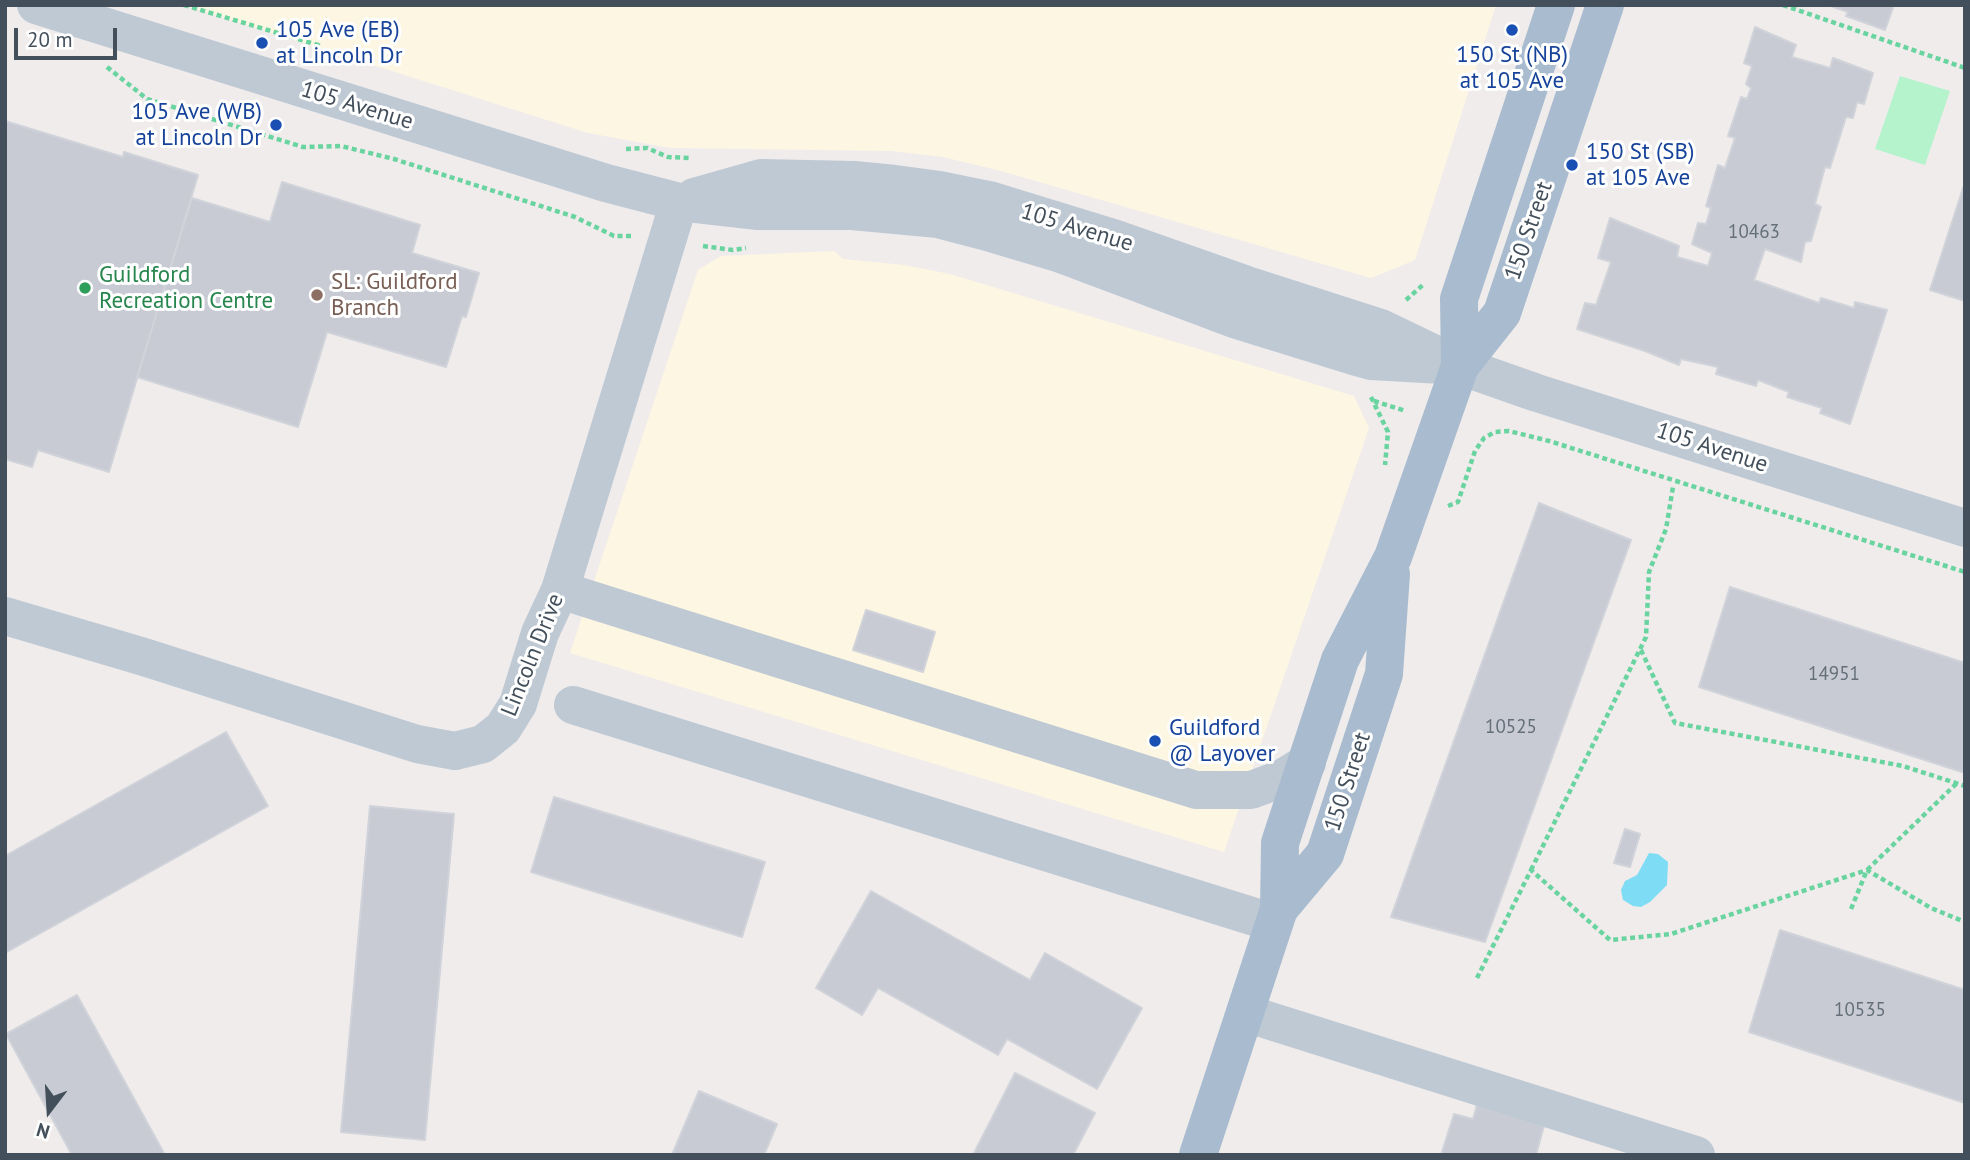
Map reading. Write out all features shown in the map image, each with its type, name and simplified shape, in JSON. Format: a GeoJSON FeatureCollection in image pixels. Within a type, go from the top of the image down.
{"type":"FeatureCollection","features":[{"type":"Feature","properties":{"kind":"main road","name":"150 Street"},"geometry":{"type":"LineString","coordinates":[[1460,366],[1459,299],[1556,5]]}},
{"type":"Feature","properties":{"kind":"main road","name":"150 Street"},"geometry":{"type":"LineString","coordinates":[[1198,1155],[1277,916],[1280,843],[1340,660],[1393,557],[1460,366],[1502,313],[1605,5]]}},
{"type":"Feature","properties":{"kind":"main road","name":"150 Street"},"geometry":{"type":"LineString","coordinates":[[1277,916],[1325,854],[1384,674],[1393,557]]}},
{"type":"Feature","properties":{"kind":"street","name":"105 Avenue"},"geometry":{"type":"LineString","coordinates":[[36,5],[599,181],[679,202],[761,178],[854,180],[940,190],[989,200],[1116,239],[1381,328],[1460,366],[1965,528]]}},
{"type":"Feature","properties":{"kind":"street","name":"Lincoln Drive"},"geometry":{"type":"LineString","coordinates":[[5,616],[417,744],[455,751],[483,744],[503,727],[518,704],[540,633],[560,590],[679,202]]}},
{"type":"Feature","properties":{"kind":"street"},"geometry":{"type":"LineString","coordinates":[[560,590],[1196,790],[1251,790],[1281,779],[1307,763]]}},
{"type":"Feature","properties":{"kind":"street"},"geometry":{"type":"LineString","coordinates":[[573,705],[1277,916]]}},
{"type":"Feature","properties":{"kind":"street"},"geometry":{"type":"LineString","coordinates":[[1245,1013],[1696,1155]]}},
{"type":"Feature","properties":{"kind":"path"},"geometry":{"type":"LineString","coordinates":[[1783,5],[1965,68]]}},
{"type":"Feature","properties":{"kind":"path"},"geometry":{"type":"LineString","coordinates":[[147,99],[303,147],[341,146],[394,159],[575,217],[614,236],[623,235]]}},
{"type":"Feature","properties":{"kind":"path"},"geometry":{"type":"LineString","coordinates":[[1373,400],[1403,410]]}},
{"type":"Feature","properties":{"kind":"path"},"geometry":{"type":"LineString","coordinates":[[1484,438],[1495,432],[1508,432],[1549,441],[1965,572]]}},
{"type":"Feature","properties":{"kind":"path"},"geometry":{"type":"LineString","coordinates":[[1477,978],[1646,637],[1649,572],[1666,529],[1673,487]]}},
{"type":"Feature","properties":{"kind":"path"},"geometry":{"type":"LineString","coordinates":[[1640,649],[1675,723],[1903,766],[1965,786]]}},
{"type":"Feature","properties":{"kind":"path"},"geometry":{"type":"LineString","coordinates":[[1851,909],[1867,870],[1956,784]]}},
{"type":"Feature","properties":{"kind":"path"},"geometry":{"type":"LineString","coordinates":[[1531,870],[1610,940],[1671,934],[1867,870],[1931,908],[1965,922]]}},
{"type":"Feature","properties":{"kind":"shaded area"},"geometry":{"type":"Polygon","coordinates":[[[183,5],[1496,5],[1415,260],[1371,278],[1001,171],[943,157],[891,151],[670,148],[588,133],[183,5]]]}},
{"type":"Feature","properties":{"kind":"shaded area"},"geometry":{"type":"Polygon","coordinates":[[[834,251],[843,259],[904,265],[950,274],[1354,396],[1369,428],[1224,852],[570,653],[698,270],[721,256],[834,251]]]}},
{"type":"Feature","properties":{"kind":"green space"},"geometry":{"type":"Polygon","coordinates":[[[1900,76],[1950,91],[1925,165],[1875,149],[1900,76]]]}},
{"type":"Feature","properties":{"kind":"water"},"geometry":{"type":"Polygon","coordinates":[[[1649,853],[1658,854],[1668,862],[1667,885],[1650,902],[1641,907],[1633,906],[1623,900],[1621,890],[1625,881],[1637,875],[1649,853]]]}},
{"type":"Feature","properties":{"kind":"building"},"geometry":{"type":"Polygon","coordinates":[[[1828,5],[1894,5],[1885,30],[1846,16],[1848,12],[1828,5]]]}},
{"type":"Feature","properties":{"kind":"building"},"geometry":{"type":"Polygon","coordinates":[[[1755,27],[1796,45],[1792,57],[1830,68],[1833,58],[1873,73],[1864,104],[1857,102],[1853,118],[1846,117],[1830,168],[1825,167],[1815,204],[1821,207],[1811,241],[1805,242],[1801,262],[1765,249],[1754,280],[1819,303],[1821,298],[1854,308],[1855,302],[1887,310],[1850,424],[1820,413],[1822,408],[1787,397],[1789,392],[1758,380],[1756,386],[1716,374],[1718,367],[1681,359],[1679,365],[1577,329],[1585,303],[1596,305],[1611,262],[1598,258],[1610,218],[1679,246],[1677,257],[1708,266],[1712,253],[1692,244],[1698,223],[1706,224],[1711,208],[1706,206],[1718,165],[1725,168],[1735,138],[1728,136],[1741,97],[1747,99],[1751,88],[1746,84],[1752,66],[1744,63],[1755,27]]]}},
{"type":"Feature","properties":{"kind":"building","name":"Guildford Recreation Centre"},"geometry":{"type":"Polygon","coordinates":[[[5,121],[123,157],[124,152],[198,175],[109,472],[38,450],[32,467],[5,459],[5,121]]]}},
{"type":"Feature","properties":{"kind":"building","name":"SL: Guildford Branch"},"geometry":{"type":"Polygon","coordinates":[[[282,182],[420,225],[412,253],[479,273],[466,317],[462,316],[446,367],[327,332],[298,427],[137,377],[192,198],[270,222],[282,182]]]}},
{"type":"Feature","properties":{"kind":"building"},"geometry":{"type":"Polygon","coordinates":[[[1965,182],[1965,301],[1930,290],[1965,182]]]}},
{"type":"Feature","properties":{"kind":"building"},"geometry":{"type":"Polygon","coordinates":[[[1539,503],[1631,540],[1485,942],[1391,917],[1539,503]]]}},
{"type":"Feature","properties":{"kind":"building"},"geometry":{"type":"Polygon","coordinates":[[[1730,587],[1965,663],[1965,773],[1699,687],[1730,587]]]}},
{"type":"Feature","properties":{"kind":"building"},"geometry":{"type":"Polygon","coordinates":[[[866,610],[935,632],[923,672],[853,650],[866,610]]]}},
{"type":"Feature","properties":{"kind":"building"},"geometry":{"type":"Polygon","coordinates":[[[226,732],[268,806],[5,953],[5,856],[226,732]]]}},
{"type":"Feature","properties":{"kind":"building"},"geometry":{"type":"Polygon","coordinates":[[[554,797],[765,862],[742,937],[531,872],[554,797]]]}},
{"type":"Feature","properties":{"kind":"building"},"geometry":{"type":"Polygon","coordinates":[[[370,806],[454,814],[425,1140],[341,1132],[370,806]]]}},
{"type":"Feature","properties":{"kind":"building"},"geometry":{"type":"Polygon","coordinates":[[[1625,829],[1640,834],[1630,867],[1614,863],[1625,829]]]}},
{"type":"Feature","properties":{"kind":"building"},"geometry":{"type":"Polygon","coordinates":[[[871,891],[1030,980],[1045,953],[1142,1008],[1097,1089],[1007,1039],[998,1055],[878,988],[862,1015],[816,988],[871,891]]]}},
{"type":"Feature","properties":{"kind":"building"},"geometry":{"type":"Polygon","coordinates":[[[1780,930],[1965,990],[1965,1103],[1749,1032],[1780,930]]]}},
{"type":"Feature","properties":{"kind":"building"},"geometry":{"type":"Polygon","coordinates":[[[77,995],[165,1155],[72,1155],[6,1034],[77,995]]]}},
{"type":"Feature","properties":{"kind":"building"},"geometry":{"type":"Polygon","coordinates":[[[1015,1073],[1095,1113],[1073,1155],[973,1155],[1015,1073]]]}},
{"type":"Feature","properties":{"kind":"building"},"geometry":{"type":"Polygon","coordinates":[[[699,1091],[777,1124],[764,1155],[672,1155],[699,1091]]]}},
{"type":"Feature","properties":{"kind":"building"},"geometry":{"type":"Polygon","coordinates":[[[1477,1105],[1544,1126],[1536,1155],[1441,1155],[1454,1114],[1473,1119],[1477,1105]]]}},
{"type":"Feature","properties":{"kind":"place","name":"150 St (NB) at 105 Ave"},"geometry":{"type":"Point","coordinates":[1512,30]}},
{"type":"Feature","properties":{"kind":"place","name":"105 Ave (EB) at Lincoln Dr"},"geometry":{"type":"Point","coordinates":[262,43]}},
{"type":"Feature","properties":{"kind":"place","name":"105 Ave (WB) at Lincoln Dr"},"geometry":{"type":"Point","coordinates":[276,125]}},
{"type":"Feature","properties":{"kind":"place","name":"150 St (SB) at 105 Ave"},"geometry":{"type":"Point","coordinates":[1572,165]}},
{"type":"Feature","properties":{"kind":"place","name":"Guildford Recreation Centre"},"geometry":{"type":"Point","coordinates":[85,288]}},
{"type":"Feature","properties":{"kind":"place","name":"SL: Guildford Branch"},"geometry":{"type":"Point","coordinates":[317,295]}},
{"type":"Feature","properties":{"kind":"place","name":"Guildford @ Layover"},"geometry":{"type":"Point","coordinates":[1155,741]}}]}
